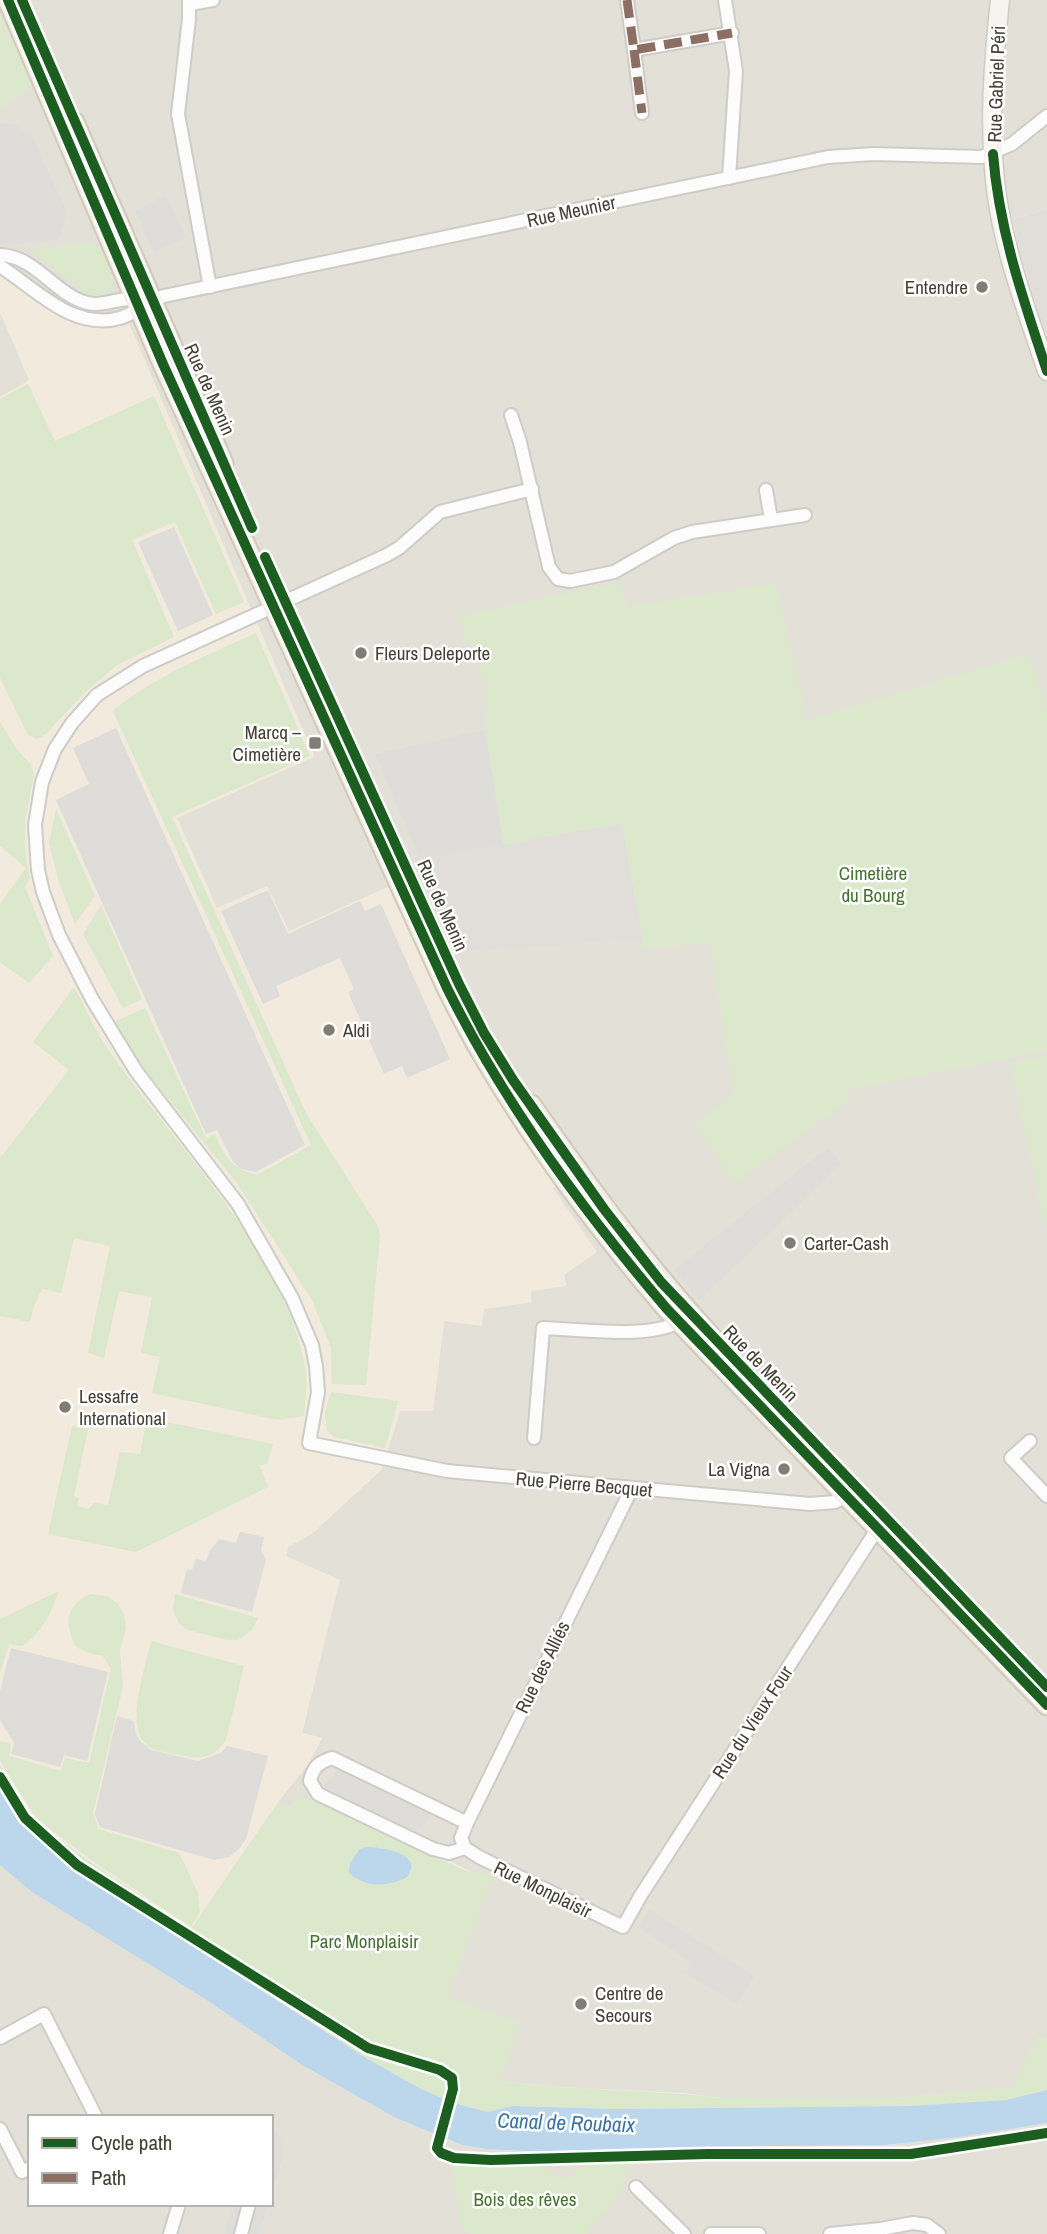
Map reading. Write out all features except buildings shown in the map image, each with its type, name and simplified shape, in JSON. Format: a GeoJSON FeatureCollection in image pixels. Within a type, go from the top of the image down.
{"type":"FeatureCollection","features":[{"type":"Feature","properties":{"kind":"main road","name":"Rue de Menin"},"geometry":{"type":"LineString","coordinates":[[8,0],[279,603],[484,1033],[513,1080],[604,1209],[661,1282],[684,1318],[881,1523],[1047,1687]]}},
{"type":"Feature","properties":{"kind":"main road","name":"Rue de Menin"},"geometry":{"type":"LineString","coordinates":[[22,0],[142,302]]}},
{"type":"Feature","properties":{"kind":"main road","name":"Rue Gabriel Péri"},"geometry":{"type":"LineString","coordinates":[[1000,0],[993,154],[1005,236],[1014,272],[1047,371]]}},
{"type":"Feature","properties":{"kind":"main road","name":"Rue de Menin"},"geometry":{"type":"LineString","coordinates":[[881,1523],[1047,1705]]}},
{"type":"Feature","properties":{"kind":"street"},"geometry":{"type":"LineString","coordinates":[[210,288],[178,114],[190,2],[213,0]]}},
{"type":"Feature","properties":{"kind":"street"},"geometry":{"type":"LineString","coordinates":[[626,0],[642,113]]}},
{"type":"Feature","properties":{"kind":"street"},"geometry":{"type":"LineString","coordinates":[[725,0],[732,33],[737,86],[729,178]]}},
{"type":"Feature","properties":{"kind":"street"},"geometry":{"type":"LineString","coordinates":[[635,51],[732,33]]}},
{"type":"Feature","properties":{"kind":"street"},"geometry":{"type":"LineString","coordinates":[[993,154],[1012,144],[1047,116]]}},
{"type":"Feature","properties":{"kind":"street","name":"Rue Meunier"},"geometry":{"type":"LineString","coordinates":[[142,302],[844,155],[974,158],[993,154]]}},
{"type":"Feature","properties":{"kind":"street"},"geometry":{"type":"LineString","coordinates":[[0,254],[24,261],[80,301],[104,304],[124,298],[142,302]]}},
{"type":"Feature","properties":{"kind":"street"},"geometry":{"type":"LineString","coordinates":[[0,266],[78,318],[110,320],[142,302]]}},
{"type":"Feature","properties":{"kind":"street"},"geometry":{"type":"LineString","coordinates":[[511,415],[520,442],[548,567],[554,576],[563,581],[614,572],[674,538],[692,532],[805,515]]}},
{"type":"Feature","properties":{"kind":"street"},"geometry":{"type":"LineString","coordinates":[[279,603],[394,551],[434,516],[448,508],[531,489]]}},
{"type":"Feature","properties":{"kind":"street"},"geometry":{"type":"LineString","coordinates":[[766,490],[771,519]]}},
{"type":"Feature","properties":{"kind":"street","name":"Rue Pierre Becquet"},"geometry":{"type":"LineString","coordinates":[[279,603],[143,666],[97,695],[68,729],[49,764],[38,802],[35,846],[38,870],[49,911],[92,999],[136,1071],[238,1204],[292,1297],[312,1345],[316,1366],[318,1392],[309,1443],[447,1471],[810,1504],[827,1504],[852,1493]]}},
{"type":"Feature","properties":{"kind":"street"},"geometry":{"type":"LineString","coordinates":[[534,1438],[543,1328],[649,1332],[662,1330],[684,1318]]}},
{"type":"Feature","properties":{"kind":"street"},"geometry":{"type":"LineString","coordinates":[[1030,1441],[1012,1458],[1047,1496]]}},
{"type":"Feature","properties":{"kind":"street","name":"Rue des Alliés"},"geometry":{"type":"LineString","coordinates":[[465,1848],[461,1838],[467,1823],[632,1488]]}},
{"type":"Feature","properties":{"kind":"street","name":"Rue du Vieux Four"},"geometry":{"type":"LineString","coordinates":[[623,1927],[881,1523]]}},
{"type":"Feature","properties":{"kind":"street"},"geometry":{"type":"LineString","coordinates":[[465,1848],[449,1853],[433,1849],[318,1794],[310,1781],[313,1770],[322,1761],[332,1758],[467,1823]]}},
{"type":"Feature","properties":{"kind":"street","name":"Rue Monplaisir"},"geometry":{"type":"LineString","coordinates":[[465,1848],[623,1927]]}},
{"type":"Feature","properties":{"kind":"street"},"geometry":{"type":"LineString","coordinates":[[0,2038],[44,2014],[95,2115]]}},
{"type":"Feature","properties":{"kind":"street"},"geometry":{"type":"LineString","coordinates":[[0,2129],[22,2172],[28,2169]]}},
{"type":"Feature","properties":{"kind":"street"},"geometry":{"type":"LineString","coordinates":[[636,2187],[684,2234]]}},
{"type":"Feature","properties":{"kind":"street"},"geometry":{"type":"LineString","coordinates":[[170,2234],[177,2206]]}},
{"type":"Feature","properties":{"kind":"street"},"geometry":{"type":"LineString","coordinates":[[241,2234],[248,2206]]}},
{"type":"Feature","properties":{"kind":"street"},"geometry":{"type":"LineString","coordinates":[[830,2234],[913,2223],[927,2225],[939,2234]]}},
{"type":"Feature","properties":{"kind":"street"},"geometry":{"type":"LineString","coordinates":[[711,2234],[759,2234]]}},
{"type":"Feature","properties":{"kind":"shaded area"},"geometry":{"type":"Polygon","coordinates":[[[0,0],[1047,0],[1047,209],[1014,219],[1047,338],[1047,2040],[1038,2037],[1013,2088],[896,2098],[721,2098],[499,2081],[447,1997],[492,1876],[475,1874],[450,1861],[437,1859],[296,1801],[288,1808],[278,1802],[309,1763],[322,1738],[302,1733],[339,1580],[286,1556],[288,1547],[312,1533],[382,1469],[400,1411],[433,1411],[444,1321],[484,1309],[531,1302],[530,1291],[566,1286],[553,1187],[564,1185],[465,1049],[388,887],[289,932],[267,886],[217,909],[177,818],[314,756],[128,322],[98,326],[82,323],[0,271],[0,107],[28,90],[29,77],[0,16],[0,0]]]}},
{"type":"Feature","properties":{"kind":"shaded area"},"geometry":{"type":"Polygon","coordinates":[[[0,123],[13,124],[32,135],[67,213],[59,240],[0,245],[0,123]]]}},
{"type":"Feature","properties":{"kind":"shaded area"},"geometry":{"type":"Polygon","coordinates":[[[166,195],[186,238],[154,252],[135,211],[166,195]]]}},
{"type":"Feature","properties":{"kind":"shaded area"},"geometry":{"type":"Polygon","coordinates":[[[1047,209],[1047,338],[1030,285],[1014,219],[1047,209]]]}},
{"type":"Feature","properties":{"kind":"shaded area"},"geometry":{"type":"Polygon","coordinates":[[[0,271],[82,323],[98,326],[128,321],[314,757],[177,818],[217,908],[267,886],[289,931],[388,887],[465,1049],[565,1185],[553,1188],[597,1252],[564,1275],[566,1286],[531,1291],[531,1302],[484,1309],[482,1326],[444,1321],[433,1411],[400,1411],[382,1469],[312,1534],[288,1547],[286,1556],[340,1580],[302,1733],[322,1738],[309,1763],[278,1802],[191,1929],[89,1861],[35,1820],[0,1765],[0,397],[29,380],[0,312],[0,271]]]}},
{"type":"Feature","properties":{"kind":"shaded area"},"geometry":{"type":"Polygon","coordinates":[[[0,312],[30,381],[0,397],[0,312]]]}},
{"type":"Feature","properties":{"kind":"shaded area"},"geometry":{"type":"Polygon","coordinates":[[[174,527],[213,615],[178,631],[138,542],[174,527]]]}},
{"type":"Feature","properties":{"kind":"shaded area"},"geometry":{"type":"Polygon","coordinates":[[[116,728],[305,1145],[256,1172],[241,1169],[233,1162],[217,1130],[206,1134],[56,800],[89,784],[73,748],[116,728]]]}},
{"type":"Feature","properties":{"kind":"shaded area"},"geometry":{"type":"Polygon","coordinates":[[[485,730],[503,844],[420,859],[375,754],[485,730]]]}},
{"type":"Feature","properties":{"kind":"shaded area"},"geometry":{"type":"Polygon","coordinates":[[[622,822],[642,939],[457,952],[415,859],[622,822]]]}},
{"type":"Feature","properties":{"kind":"shaded area"},"geometry":{"type":"Polygon","coordinates":[[[268,890],[288,934],[360,901],[365,911],[381,904],[450,1059],[407,1078],[402,1066],[384,1074],[348,992],[354,989],[340,958],[276,986],[280,996],[263,1004],[221,911],[268,890]]]}},
{"type":"Feature","properties":{"kind":"shaded area"},"geometry":{"type":"Polygon","coordinates":[[[828,1147],[841,1164],[700,1300],[674,1270],[828,1147]]]}},
{"type":"Feature","properties":{"kind":"shaded area"},"geometry":{"type":"Polygon","coordinates":[[[240,1532],[264,1537],[261,1550],[266,1559],[252,1612],[181,1593],[187,1569],[192,1570],[196,1559],[206,1561],[219,1539],[236,1543],[240,1532]]]}},
{"type":"Feature","properties":{"kind":"shaded area"},"geometry":{"type":"Polygon","coordinates":[[[11,1648],[108,1672],[87,1761],[64,1755],[60,1767],[11,1754],[14,1743],[0,1720],[0,1691],[11,1648]]]}},
{"type":"Feature","properties":{"kind":"shaded area"},"geometry":{"type":"Polygon","coordinates":[[[117,1716],[134,1721],[136,1734],[151,1750],[198,1761],[221,1753],[227,1746],[268,1756],[246,1839],[239,1849],[229,1857],[214,1860],[100,1827],[95,1814],[117,1716]]]}},
{"type":"Feature","properties":{"kind":"shaded area"},"geometry":{"type":"Polygon","coordinates":[[[338,1767],[430,1813],[425,1824],[414,1833],[321,1788],[332,1779],[338,1767]]]}},
{"type":"Feature","properties":{"kind":"shaded area"},"geometry":{"type":"Polygon","coordinates":[[[0,1865],[33,1892],[202,1997],[302,2065],[394,2117],[462,2145],[546,2152],[885,2145],[960,2137],[1047,2123],[1047,2234],[0,2234],[0,1865]]]}},
{"type":"Feature","properties":{"kind":"shaded area"},"geometry":{"type":"Polygon","coordinates":[[[649,1909],[754,1976],[737,2004],[685,1973],[691,1962],[638,1927],[649,1909]]]}},
{"type":"Feature","properties":{"kind":"shaded area"},"geometry":{"type":"Polygon","coordinates":[[[273,2130],[279,2134],[284,2153],[273,2189],[273,2130]]]}},
{"type":"Feature","properties":{"kind":"shaded area"},"geometry":{"type":"Polygon","coordinates":[[[231,2206],[267,2206],[259,2234],[224,2234],[231,2206]]]}},
{"type":"Feature","properties":{"kind":"green space"},"geometry":{"type":"Polygon","coordinates":[[[0,16],[29,77],[29,90],[0,107],[0,16]]]}},
{"type":"Feature","properties":{"kind":"green space"},"geometry":{"type":"Polygon","coordinates":[[[95,244],[99,248],[113,279],[109,290],[99,295],[86,293],[29,249],[95,244]]]}},
{"type":"Feature","properties":{"kind":"green space"},"geometry":{"type":"Polygon","coordinates":[[[28,384],[55,441],[154,396],[244,602],[216,614],[175,522],[132,540],[174,637],[117,665],[83,694],[46,734],[37,739],[28,735],[0,678],[0,399],[28,384]]]}},
{"type":"Feature","properties":{"kind":"green space","name":"Cimetière du Bourg"},"geometry":{"type":"Polygon","coordinates":[[[620,582],[627,607],[776,584],[807,721],[1029,654],[1047,710],[1047,1051],[848,1090],[849,1100],[735,1183],[694,1123],[734,1096],[710,942],[644,949],[622,823],[503,845],[485,730],[488,690],[456,617],[620,582]]]}},
{"type":"Feature","properties":{"kind":"green space"},"geometry":{"type":"Polygon","coordinates":[[[256,633],[310,756],[172,817],[306,1113],[377,1225],[380,1235],[366,1385],[332,1384],[331,1348],[312,1300],[237,1183],[147,1073],[114,1022],[145,1008],[206,1138],[215,1134],[226,1156],[241,1169],[257,1175],[311,1145],[113,711],[164,677],[256,633]]]}},
{"type":"Feature","properties":{"kind":"green space"},"geometry":{"type":"Polygon","coordinates":[[[0,722],[16,748],[31,765],[34,775],[25,820],[25,852],[30,878],[25,887],[53,956],[29,983],[0,962],[0,904],[26,868],[0,846],[0,722]]]}},
{"type":"Feature","properties":{"kind":"green space"},"geometry":{"type":"Polygon","coordinates":[[[56,809],[95,896],[75,924],[59,882],[49,843],[56,809]]]}},
{"type":"Feature","properties":{"kind":"green space"},"geometry":{"type":"Polygon","coordinates":[[[101,905],[142,999],[123,1008],[83,934],[101,905]]]}},
{"type":"Feature","properties":{"kind":"green space"},"geometry":{"type":"Polygon","coordinates":[[[74,987],[107,1048],[223,1200],[251,1240],[275,1282],[293,1325],[305,1368],[304,1416],[278,1420],[152,1393],[160,1357],[141,1353],[152,1297],[119,1291],[104,1358],[88,1353],[110,1246],[74,1238],[61,1293],[42,1289],[30,1322],[0,1316],[0,1158],[69,1070],[33,1042],[74,987]]]}},
{"type":"Feature","properties":{"kind":"green space"},"geometry":{"type":"Polygon","coordinates":[[[1047,1055],[1047,1223],[1044,1223],[1011,1063],[1047,1055]]]}},
{"type":"Feature","properties":{"kind":"green space"},"geometry":{"type":"Polygon","coordinates":[[[331,1392],[398,1401],[385,1448],[334,1437],[327,1431],[325,1413],[331,1392]]]}},
{"type":"Feature","properties":{"kind":"green space"},"geometry":{"type":"Polygon","coordinates":[[[147,1418],[273,1444],[267,1464],[259,1465],[268,1487],[136,1552],[48,1534],[72,1426],[88,1429],[74,1496],[79,1498],[77,1506],[89,1509],[94,1503],[108,1505],[120,1452],[140,1454],[147,1418]]]}},
{"type":"Feature","properties":{"kind":"green space"},"geometry":{"type":"Polygon","coordinates":[[[59,1591],[41,1629],[22,1646],[9,1644],[0,1673],[0,1619],[59,1591]]]}},
{"type":"Feature","properties":{"kind":"green space"},"geometry":{"type":"Polygon","coordinates":[[[91,1594],[109,1597],[118,1604],[124,1615],[126,1628],[120,1650],[123,1686],[93,1813],[98,1829],[179,1853],[198,1893],[200,1912],[191,1927],[90,1859],[37,1819],[0,1761],[0,1741],[11,1744],[9,1756],[61,1771],[65,1758],[89,1763],[111,1669],[103,1656],[86,1652],[76,1645],[70,1632],[69,1619],[72,1608],[91,1594]]]}},
{"type":"Feature","properties":{"kind":"green space"},"geometry":{"type":"Polygon","coordinates":[[[175,1594],[258,1618],[252,1630],[238,1640],[227,1640],[188,1630],[179,1624],[173,1610],[175,1594]]]}},
{"type":"Feature","properties":{"kind":"green space"},"geometry":{"type":"Polygon","coordinates":[[[151,1641],[244,1666],[226,1740],[212,1753],[202,1757],[184,1756],[156,1750],[143,1740],[138,1729],[138,1699],[151,1641]]]}},
{"type":"Feature","properties":{"kind":"green space","name":"Parc Monplaisir"},"geometry":{"type":"Polygon","coordinates":[[[0,1765],[35,1820],[89,1861],[191,1929],[278,1802],[288,1808],[296,1801],[310,1797],[437,1859],[467,1871],[493,1876],[447,1997],[519,2023],[499,2081],[721,2098],[896,2098],[1013,2087],[1038,2037],[1047,2040],[1047,2090],[1006,2100],[909,2106],[614,2109],[512,2106],[488,2112],[454,2103],[421,2089],[366,2058],[74,1869],[31,1832],[10,1809],[0,1787],[0,1765]]]}},
{"type":"Feature","properties":{"kind":"green space","name":"Bois des rêves"},"geometry":{"type":"Polygon","coordinates":[[[634,2161],[615,2200],[586,2234],[470,2234],[460,2226],[453,2164],[545,2164],[553,2175],[564,2178],[574,2174],[582,2163],[634,2161]]]}},
{"type":"Feature","properties":{"kind":"water","name":"Canal de Roubaix"},"geometry":{"type":"Polygon","coordinates":[[[0,1789],[24,1823],[74,1869],[366,2058],[421,2089],[454,2103],[488,2112],[512,2106],[614,2109],[909,2106],[1006,2100],[1047,2090],[1047,2123],[960,2137],[885,2145],[546,2152],[462,2145],[394,2117],[302,2065],[202,1997],[32,1892],[0,1865],[0,1789]]]}},
{"type":"Feature","properties":{"kind":"water"},"geometry":{"type":"Polygon","coordinates":[[[366,1847],[397,1852],[404,1856],[411,1867],[408,1876],[395,1882],[371,1884],[349,1873],[350,1863],[360,1849],[366,1847]]]}},
{"type":"Feature","properties":{"kind":"marked path"},"geometry":{"type":"LineString","coordinates":[[627,0],[634,50],[732,33]]}},
{"type":"Feature","properties":{"kind":"marked path"},"geometry":{"type":"LineString","coordinates":[[634,50],[642,113]]}},
{"type":"Feature","properties":{"kind":"cycle path"},"geometry":{"type":"LineString","coordinates":[[8,0],[163,364],[447,988],[494,1073],[576,1195],[667,1309],[1047,1705]]}},
{"type":"Feature","properties":{"kind":"cycle path"},"geometry":{"type":"LineString","coordinates":[[22,0],[252,528]]}},
{"type":"Feature","properties":{"kind":"cycle path"},"geometry":{"type":"LineString","coordinates":[[993,154],[1006,237],[1047,371]]}},
{"type":"Feature","properties":{"kind":"cycle path"},"geometry":{"type":"LineString","coordinates":[[265,557],[459,984],[484,1033],[513,1080],[604,1209],[661,1282],[1047,1687]]}},
{"type":"Feature","properties":{"kind":"cycle path"},"geometry":{"type":"LineString","coordinates":[[0,1777],[25,1818],[77,1865],[368,2048],[440,2070],[452,2078],[453,2089],[437,2148],[441,2153],[454,2158],[491,2160],[708,2154],[911,2154],[1047,2133]]}},
{"type":"Feature","properties":{"kind":"place","name":"Entendre"},"geometry":{"type":"Point","coordinates":[982,287]}},
{"type":"Feature","properties":{"kind":"place","name":"Fleurs Deleporte"},"geometry":{"type":"Point","coordinates":[361,653]}},
{"type":"Feature","properties":{"kind":"place","name":"Marcq – Cimetière"},"geometry":{"type":"Point","coordinates":[315,743]}},
{"type":"Feature","properties":{"kind":"place","name":"Aldi"},"geometry":{"type":"Point","coordinates":[329,1030]}},
{"type":"Feature","properties":{"kind":"place","name":"Carter-Cash"},"geometry":{"type":"Point","coordinates":[790,1243]}},
{"type":"Feature","properties":{"kind":"place","name":"Lessafre International"},"geometry":{"type":"Point","coordinates":[65,1407]}},
{"type":"Feature","properties":{"kind":"place","name":"La Vigna"},"geometry":{"type":"Point","coordinates":[784,1469]}},
{"type":"Feature","properties":{"kind":"place","name":"Centre de Secours"},"geometry":{"type":"Point","coordinates":[581,2004]}}]}
